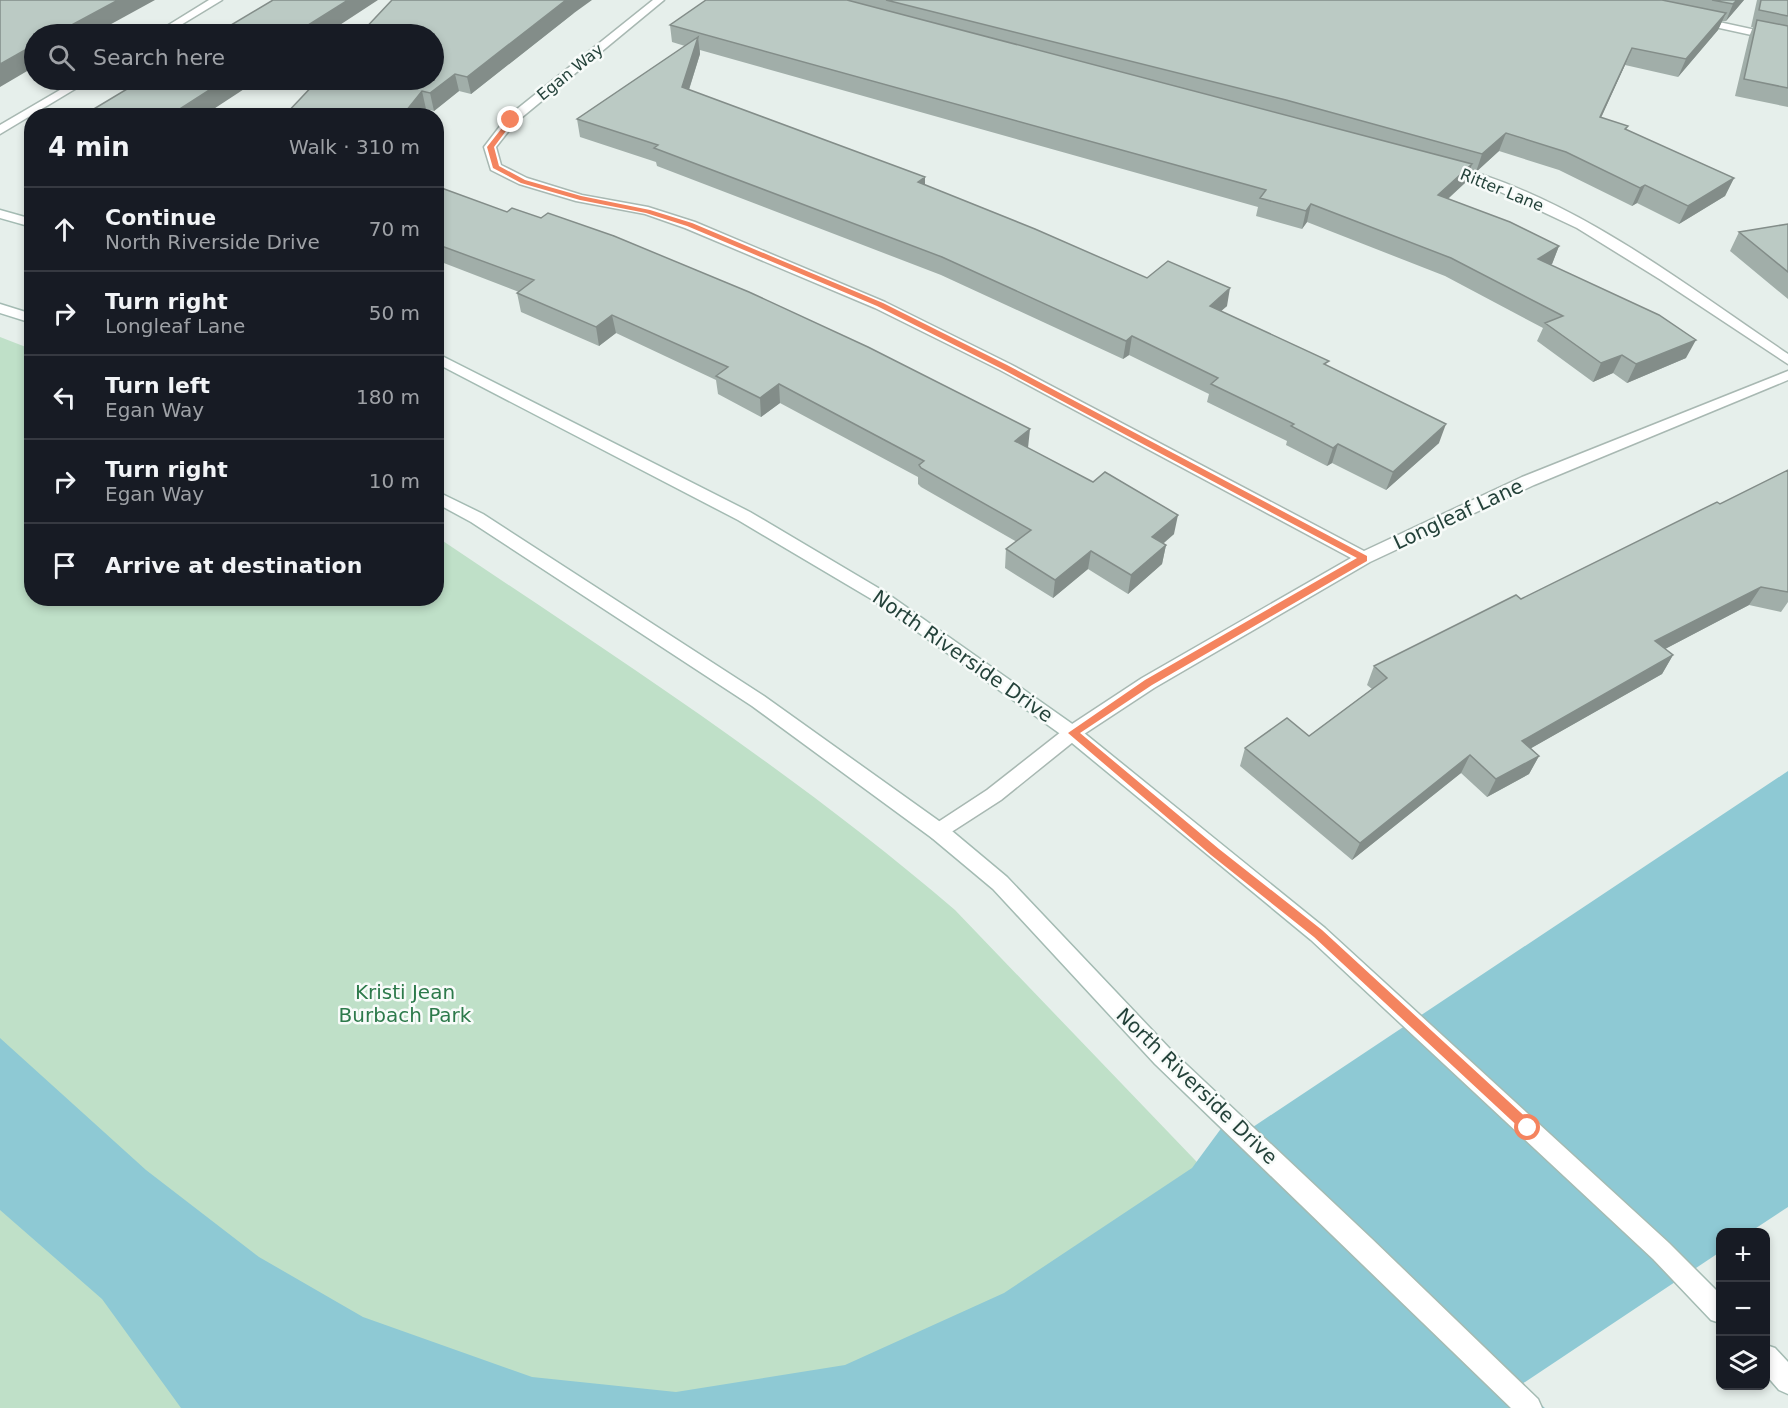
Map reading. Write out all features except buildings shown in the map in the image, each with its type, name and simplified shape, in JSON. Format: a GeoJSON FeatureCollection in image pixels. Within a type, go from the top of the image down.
{"type":"FeatureCollection","features":[{"type":"Feature","properties":{"kind":"street"},"geometry":{"type":"LineString","coordinates":[[176,24],[217,0]]}},
{"type":"Feature","properties":{"kind":"street","name":"Egan Way"},"geometry":{"type":"LineString","coordinates":[[659,0],[511,120],[490,147],[495,167],[523,181],[580,198],[648,211],[690,225],[880,304],[1015,372],[1364,558]]}},
{"type":"Feature","properties":{"kind":"street"},"geometry":{"type":"LineString","coordinates":[[1682,17],[1788,40]]}},
{"type":"Feature","properties":{"kind":"street"},"geometry":{"type":"LineString","coordinates":[[37,108],[67,90]]}},
{"type":"Feature","properties":{"kind":"street"},"geometry":{"type":"LineString","coordinates":[[0,130],[24,116]]}},
{"type":"Feature","properties":{"kind":"street","name":"Ritter Lane"},"geometry":{"type":"LineString","coordinates":[[1436,166],[1458,172],[1540,204],[1613,244],[1788,360]]}},
{"type":"Feature","properties":{"kind":"street"},"geometry":{"type":"LineString","coordinates":[[0,214],[24,221]]}},
{"type":"Feature","properties":{"kind":"street"},"geometry":{"type":"LineString","coordinates":[[0,308],[24,316]]}},
{"type":"Feature","properties":{"kind":"street","name":"North Riverside Drive"},"geometry":{"type":"LineString","coordinates":[[444,361],[744,516],[879,596],[1072,733],[1318,934],[1661,1251],[1716,1307]]}},
{"type":"Feature","properties":{"kind":"street","name":"Longleaf Lane"},"geometry":{"type":"LineString","coordinates":[[939,832],[994,795],[1072,733],[1148,682],[1364,558],[1528,480],[1788,375]]}},
{"type":"Feature","properties":{"kind":"street","name":"North Riverside Drive"},"geometry":{"type":"LineString","coordinates":[[444,500],[477,518],[758,701],[939,832],[1000,883],[1163,1057],[1363,1246],[1529,1408]]}},
{"type":"Feature","properties":{"kind":"street"},"geometry":{"type":"LineString","coordinates":[[1770,1362],[1788,1381]]}},
{"type":"Feature","properties":{"kind":"green space","name":"Kristi Jean Burbach Park"},"geometry":{"type":"Polygon","coordinates":[[[0,337],[24,346],[24,606],[444,606],[444,542],[767,762],[831,810],[955,910],[1315,1285],[1449,1408],[0,1408],[0,337]]]}},
{"type":"Feature","properties":{"kind":"water"},"geometry":{"type":"Polygon","coordinates":[[[1788,771],[1788,1207],[1756,1228],[1716,1228],[1716,1255],[1519,1386],[1545,1408],[181,1408],[102,1299],[0,1210],[0,1038],[146,1170],[259,1257],[363,1317],[532,1377],[676,1392],[845,1365],[1004,1293],[1192,1168],[1231,1115],[1247,1131],[1788,771]]]}},
{"type":"Feature","properties":{"kind":"route"},"geometry":{"type":"LineString","coordinates":[[511,120],[490,147],[495,167],[523,181],[580,198],[648,211],[690,225],[880,304],[1005,367],[1364,558],[1148,682],[1072,733],[1318,934],[1528,1128]]}}]}
